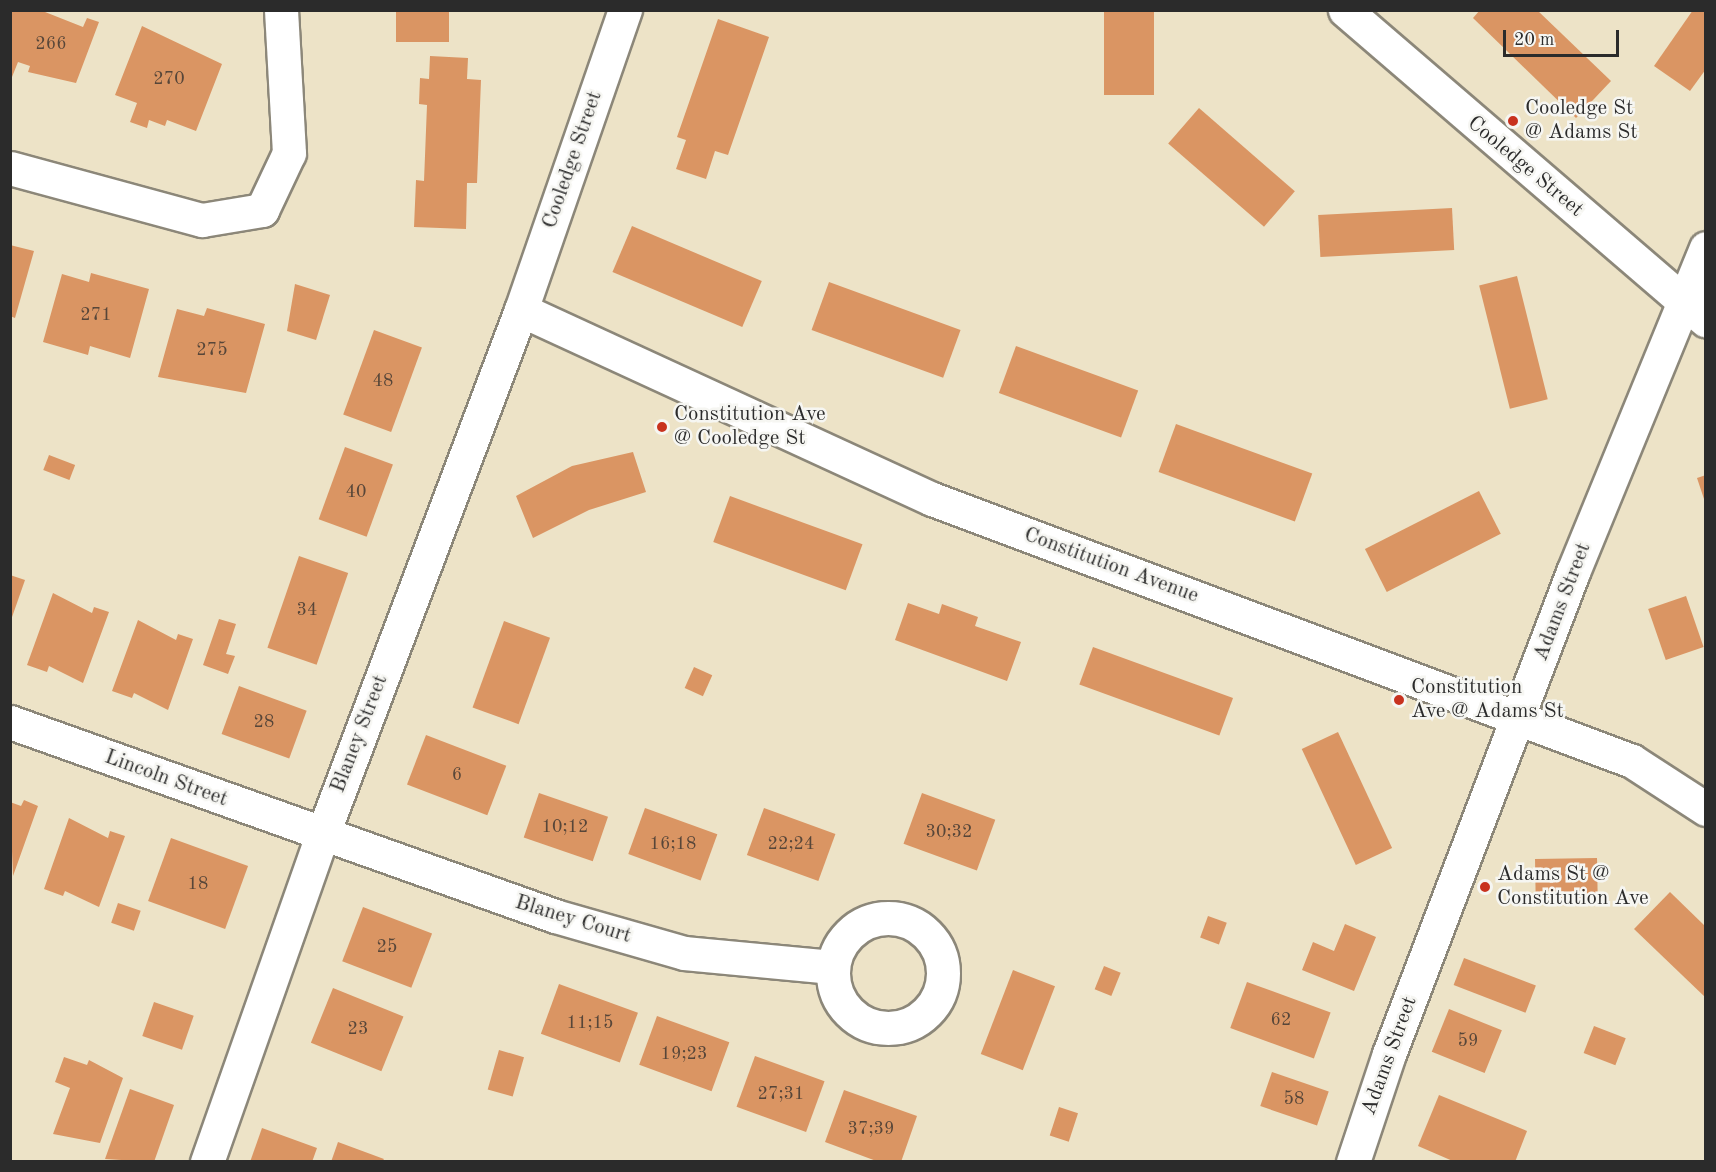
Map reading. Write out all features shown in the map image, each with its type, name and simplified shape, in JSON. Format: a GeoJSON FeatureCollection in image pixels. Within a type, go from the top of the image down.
{"type":"FeatureCollection","features":[{"type":"Feature","properties":{"kind":"street"},"geometry":{"type":"LineString","coordinates":[[10,168],[202,220],[262,210],[289,153],[281,10]]}},
{"type":"Feature","properties":{"kind":"street","name":"Cooledge Street"},"geometry":{"type":"LineString","coordinates":[[521,310],[625,10]]}},
{"type":"Feature","properties":{"kind":"street","name":"Cooledge Street"},"geometry":{"type":"LineString","coordinates":[[1345,10],[1695,312]]}},
{"type":"Feature","properties":{"kind":"street","name":"Adams Street"},"geometry":{"type":"LineString","coordinates":[[1353,1161],[1389,1054],[1517,720],[1695,312],[1706,248]]}},
{"type":"Feature","properties":{"kind":"street","name":"Constitution Avenue"},"geometry":{"type":"LineString","coordinates":[[521,310],[932,499],[1517,720],[1632,761],[1706,809]]}},
{"type":"Feature","properties":{"kind":"street","name":"Blaney Street"},"geometry":{"type":"LineString","coordinates":[[207,1161],[322,836],[521,310]]}},
{"type":"Feature","properties":{"kind":"street","name":"Lincoln Street"},"geometry":{"type":"LineString","coordinates":[[10,722],[322,836]]}},
{"type":"Feature","properties":{"kind":"street","name":"Blaney Court"},"geometry":{"type":"LineString","coordinates":[[322,836],[555,916],[684,953],[832,966]]}},
{"type":"Feature","properties":{"kind":"building"},"geometry":{"type":"Polygon","coordinates":[[[10,10],[40,10],[83,27],[87,18],[99,22],[76,83],[28,72],[30,66],[18,62],[10,82],[10,10]]]}},
{"type":"Feature","properties":{"kind":"building"},"geometry":{"type":"Polygon","coordinates":[[[396,10],[449,10],[449,42],[396,42],[396,10]]]}},
{"type":"Feature","properties":{"kind":"building"},"geometry":{"type":"Polygon","coordinates":[[[1104,10],[1154,10],[1154,95],[1104,95],[1104,10]]]}},
{"type":"Feature","properties":{"kind":"building"},"geometry":{"type":"Polygon","coordinates":[[[1480,10],[1537,10],[1611,81],[1576,118],[1473,18],[1480,10]]]}},
{"type":"Feature","properties":{"kind":"building"},"geometry":{"type":"Polygon","coordinates":[[[1693,10],[1706,10],[1706,69],[1690,91],[1654,66],[1693,10]]]}},
{"type":"Feature","properties":{"kind":"building"},"geometry":{"type":"Polygon","coordinates":[[[718,19],[769,37],[728,155],[715,151],[706,179],[676,169],[686,140],[677,137],[718,19]]]}},
{"type":"Feature","properties":{"kind":"building"},"geometry":{"type":"Polygon","coordinates":[[[142,26],[222,64],[196,131],[167,120],[165,126],[149,120],[147,128],[130,122],[137,103],[115,95],[142,26]]]}},
{"type":"Feature","properties":{"kind":"building"},"geometry":{"type":"Polygon","coordinates":[[[430,56],[468,58],[467,79],[481,80],[477,183],[467,183],[466,229],[414,227],[416,180],[424,181],[427,105],[419,104],[420,78],[429,79],[430,56]]]}},
{"type":"Feature","properties":{"kind":"building"},"geometry":{"type":"Polygon","coordinates":[[[1199,108],[1295,191],[1264,227],[1168,143],[1199,108]]]}},
{"type":"Feature","properties":{"kind":"building"},"geometry":{"type":"Polygon","coordinates":[[[1452,208],[1454,250],[1320,257],[1318,215],[1452,208]]]}},
{"type":"Feature","properties":{"kind":"building"},"geometry":{"type":"Polygon","coordinates":[[[632,226],[762,281],[742,327],[612,272],[632,226]]]}},
{"type":"Feature","properties":{"kind":"building"},"geometry":{"type":"Polygon","coordinates":[[[10,245],[34,251],[15,318],[10,316],[10,245]]]}},
{"type":"Feature","properties":{"kind":"building"},"geometry":{"type":"Polygon","coordinates":[[[91,273],[149,289],[130,358],[90,346],[88,355],[43,342],[62,274],[89,282],[91,273]]]}},
{"type":"Feature","properties":{"kind":"building"},"geometry":{"type":"Polygon","coordinates":[[[1517,276],[1548,399],[1510,409],[1479,285],[1517,276]]]}},
{"type":"Feature","properties":{"kind":"building"},"geometry":{"type":"Polygon","coordinates":[[[829,282],[961,330],[943,378],[812,330],[829,282]]]}},
{"type":"Feature","properties":{"kind":"building"},"geometry":{"type":"Polygon","coordinates":[[[295,284],[330,295],[316,340],[287,331],[295,284]]]}},
{"type":"Feature","properties":{"kind":"building"},"geometry":{"type":"Polygon","coordinates":[[[207,308],[265,324],[246,393],[158,377],[177,309],[204,316],[207,308]]]}},
{"type":"Feature","properties":{"kind":"building"},"geometry":{"type":"Polygon","coordinates":[[[374,330],[422,347],[391,432],[343,415],[374,330]]]}},
{"type":"Feature","properties":{"kind":"building"},"geometry":{"type":"Polygon","coordinates":[[[1016,346],[1138,390],[1121,437],[999,393],[1016,346]]]}},
{"type":"Feature","properties":{"kind":"building"},"geometry":{"type":"Polygon","coordinates":[[[1176,424],[1312,474],[1295,522],[1159,472],[1176,424]]]}},
{"type":"Feature","properties":{"kind":"building"},"geometry":{"type":"Polygon","coordinates":[[[345,447],[393,464],[367,537],[319,519],[345,447]]]}},
{"type":"Feature","properties":{"kind":"building"},"geometry":{"type":"Polygon","coordinates":[[[633,452],[646,492],[589,510],[533,538],[516,496],[572,466],[633,452]]]}},
{"type":"Feature","properties":{"kind":"building"},"geometry":{"type":"Polygon","coordinates":[[[49,455],[75,465],[69,480],[43,470],[49,455]]]}},
{"type":"Feature","properties":{"kind":"building"},"geometry":{"type":"Polygon","coordinates":[[[1706,475],[1706,502],[1705,502],[1697,478],[1706,475]]]}},
{"type":"Feature","properties":{"kind":"building"},"geometry":{"type":"Polygon","coordinates":[[[1479,491],[1501,534],[1387,592],[1365,549],[1479,491]]]}},
{"type":"Feature","properties":{"kind":"building"},"geometry":{"type":"Polygon","coordinates":[[[730,496],[862,544],[846,590],[713,542],[730,496]]]}},
{"type":"Feature","properties":{"kind":"building"},"geometry":{"type":"Polygon","coordinates":[[[299,556],[348,573],[317,665],[267,648],[299,556]]]}},
{"type":"Feature","properties":{"kind":"building"},"geometry":{"type":"Polygon","coordinates":[[[10,575],[25,580],[11,620],[10,619],[10,575]]]}},
{"type":"Feature","properties":{"kind":"building"},"geometry":{"type":"Polygon","coordinates":[[[53,593],[92,613],[94,607],[109,612],[83,683],[49,666],[47,672],[27,665],[53,593]]]}},
{"type":"Feature","properties":{"kind":"building"},"geometry":{"type":"Polygon","coordinates":[[[1686,596],[1704,647],[1666,660],[1648,609],[1686,596]]]}},
{"type":"Feature","properties":{"kind":"building"},"geometry":{"type":"Polygon","coordinates":[[[908,603],[939,614],[942,604],[978,617],[975,626],[1021,642],[1007,681],[895,640],[908,603]]]}},
{"type":"Feature","properties":{"kind":"building"},"geometry":{"type":"Polygon","coordinates":[[[219,619],[236,624],[226,654],[235,656],[228,674],[203,665],[219,619]]]}},
{"type":"Feature","properties":{"kind":"building"},"geometry":{"type":"Polygon","coordinates":[[[138,620],[176,640],[178,634],[193,639],[168,710],[134,693],[132,698],[112,691],[138,620]]]}},
{"type":"Feature","properties":{"kind":"building"},"geometry":{"type":"Polygon","coordinates":[[[504,621],[550,638],[519,724],[473,707],[504,621]]]}},
{"type":"Feature","properties":{"kind":"building"},"geometry":{"type":"Polygon","coordinates":[[[1093,647],[1233,698],[1219,736],[1079,685],[1093,647]]]}},
{"type":"Feature","properties":{"kind":"building"},"geometry":{"type":"Polygon","coordinates":[[[694,667],[712,675],[703,696],[685,688],[694,667]]]}},
{"type":"Feature","properties":{"kind":"building"},"geometry":{"type":"Polygon","coordinates":[[[239,686],[307,711],[289,759],[222,734],[239,686]]]}},
{"type":"Feature","properties":{"kind":"building"},"geometry":{"type":"Polygon","coordinates":[[[1338,732],[1392,848],[1356,865],[1302,749],[1338,732]]]}},
{"type":"Feature","properties":{"kind":"building"},"geometry":{"type":"Polygon","coordinates":[[[426,735],[506,766],[487,815],[407,784],[426,735]]]}},
{"type":"Feature","properties":{"kind":"building"},"geometry":{"type":"Polygon","coordinates":[[[539,793],[608,817],[593,861],[524,837],[539,793]]]}},
{"type":"Feature","properties":{"kind":"building"},"geometry":{"type":"Polygon","coordinates":[[[922,793],[995,820],[977,870],[904,844],[922,793]]]}},
{"type":"Feature","properties":{"kind":"building"},"geometry":{"type":"Polygon","coordinates":[[[24,800],[38,806],[13,876],[10,802],[21,806],[24,800]]]}},
{"type":"Feature","properties":{"kind":"building"},"geometry":{"type":"Polygon","coordinates":[[[645,808],[717,834],[701,880],[628,854],[645,808]]]}},
{"type":"Feature","properties":{"kind":"building"},"geometry":{"type":"Polygon","coordinates":[[[764,808],[835,834],[818,881],[747,855],[764,808]]]}},
{"type":"Feature","properties":{"kind":"building"},"geometry":{"type":"Polygon","coordinates":[[[69,818],[108,838],[110,831],[125,836],[99,907],[65,891],[63,896],[44,889],[69,818]]]}},
{"type":"Feature","properties":{"kind":"building"},"geometry":{"type":"Polygon","coordinates":[[[171,838],[248,866],[225,929],[148,901],[171,838]]]}},
{"type":"Feature","properties":{"kind":"building"},"geometry":{"type":"Polygon","coordinates":[[[1597,858],[1598,901],[1536,902],[1535,859],[1597,858]]]}},
{"type":"Feature","properties":{"kind":"building"},"geometry":{"type":"Polygon","coordinates":[[[1670,892],[1706,927],[1706,998],[1634,929],[1670,892]]]}},
{"type":"Feature","properties":{"kind":"building"},"geometry":{"type":"Polygon","coordinates":[[[118,903],[141,911],[134,931],[111,923],[118,903]]]}},
{"type":"Feature","properties":{"kind":"building"},"geometry":{"type":"Polygon","coordinates":[[[363,907],[432,934],[411,988],[342,961],[363,907]]]}},
{"type":"Feature","properties":{"kind":"building"},"geometry":{"type":"Polygon","coordinates":[[[1208,916],[1227,923],[1219,944],[1200,938],[1208,916]]]}},
{"type":"Feature","properties":{"kind":"building"},"geometry":{"type":"Polygon","coordinates":[[[1345,924],[1376,937],[1354,991],[1302,970],[1313,942],[1334,951],[1345,924]]]}},
{"type":"Feature","properties":{"kind":"building"},"geometry":{"type":"Polygon","coordinates":[[[1464,958],[1536,986],[1525,1013],[1454,985],[1464,958]]]}},
{"type":"Feature","properties":{"kind":"building"},"geometry":{"type":"Polygon","coordinates":[[[1104,966],[1121,973],[1111,996],[1095,989],[1104,966]]]}},
{"type":"Feature","properties":{"kind":"building"},"geometry":{"type":"Polygon","coordinates":[[[1013,970],[1055,986],[1023,1070],[981,1054],[1013,970]]]}},
{"type":"Feature","properties":{"kind":"building"},"geometry":{"type":"Polygon","coordinates":[[[1247,982],[1331,1012],[1314,1058],[1230,1028],[1247,982]]]}},
{"type":"Feature","properties":{"kind":"building"},"geometry":{"type":"Polygon","coordinates":[[[559,984],[638,1013],[620,1063],[541,1034],[559,984]]]}},
{"type":"Feature","properties":{"kind":"building"},"geometry":{"type":"Polygon","coordinates":[[[333,988],[403,1016],[381,1071],[311,1043],[333,988]]]}},
{"type":"Feature","properties":{"kind":"building"},"geometry":{"type":"Polygon","coordinates":[[[154,1002],[194,1016],[182,1050],[142,1036],[154,1002]]]}},
{"type":"Feature","properties":{"kind":"building"},"geometry":{"type":"Polygon","coordinates":[[[1449,1009],[1502,1030],[1485,1073],[1432,1052],[1449,1009]]]}},
{"type":"Feature","properties":{"kind":"building"},"geometry":{"type":"Polygon","coordinates":[[[657,1016],[729,1042],[712,1091],[639,1065],[657,1016]]]}},
{"type":"Feature","properties":{"kind":"building"},"geometry":{"type":"Polygon","coordinates":[[[1594,1026],[1626,1038],[1615,1065],[1584,1053],[1594,1026]]]}},
{"type":"Feature","properties":{"kind":"building"},"geometry":{"type":"Polygon","coordinates":[[[499,1050],[524,1057],[513,1097],[488,1089],[499,1050]]]}},
{"type":"Feature","properties":{"kind":"building"},"geometry":{"type":"Polygon","coordinates":[[[755,1056],[825,1081],[806,1132],[737,1107],[755,1056]]]}},
{"type":"Feature","properties":{"kind":"building"},"geometry":{"type":"Polygon","coordinates":[[[64,1057],[87,1065],[89,1060],[123,1078],[100,1143],[53,1134],[70,1088],[55,1082],[64,1057]]]}},
{"type":"Feature","properties":{"kind":"building"},"geometry":{"type":"Polygon","coordinates":[[[1272,1072],[1329,1092],[1317,1126],[1260,1106],[1272,1072]]]}},
{"type":"Feature","properties":{"kind":"building"},"geometry":{"type":"Polygon","coordinates":[[[130,1089],[174,1105],[154,1162],[105,1159],[130,1089]]]}},
{"type":"Feature","properties":{"kind":"building"},"geometry":{"type":"Polygon","coordinates":[[[844,1090],[917,1116],[901,1162],[879,1162],[825,1142],[844,1090]]]}},
{"type":"Feature","properties":{"kind":"building"},"geometry":{"type":"Polygon","coordinates":[[[1439,1095],[1527,1131],[1515,1162],[1455,1162],[1418,1146],[1439,1095]]]}},
{"type":"Feature","properties":{"kind":"building"},"geometry":{"type":"Polygon","coordinates":[[[1059,1107],[1078,1113],[1069,1142],[1050,1136],[1059,1107]]]}},
{"type":"Feature","properties":{"kind":"building"},"geometry":{"type":"Polygon","coordinates":[[[262,1128],[317,1148],[312,1162],[250,1162],[262,1128]]]}},
{"type":"Feature","properties":{"kind":"building"},"geometry":{"type":"Polygon","coordinates":[[[338,1142],[384,1159],[382,1162],[331,1162],[338,1142]]]}},
{"type":"Feature","properties":{"kind":"place","name":"Cooledge St @ Adams St"},"geometry":{"type":"Point","coordinates":[1513,121]}},
{"type":"Feature","properties":{"kind":"place","name":"Constitution Ave @ Cooledge St"},"geometry":{"type":"Point","coordinates":[662,427]}},
{"type":"Feature","properties":{"kind":"place","name":"Constitution Ave @ Adams St"},"geometry":{"type":"Point","coordinates":[1399,700]}},
{"type":"Feature","properties":{"kind":"place","name":"Adams St @ Constitution Ave"},"geometry":{"type":"Point","coordinates":[1485,887]}}]}
